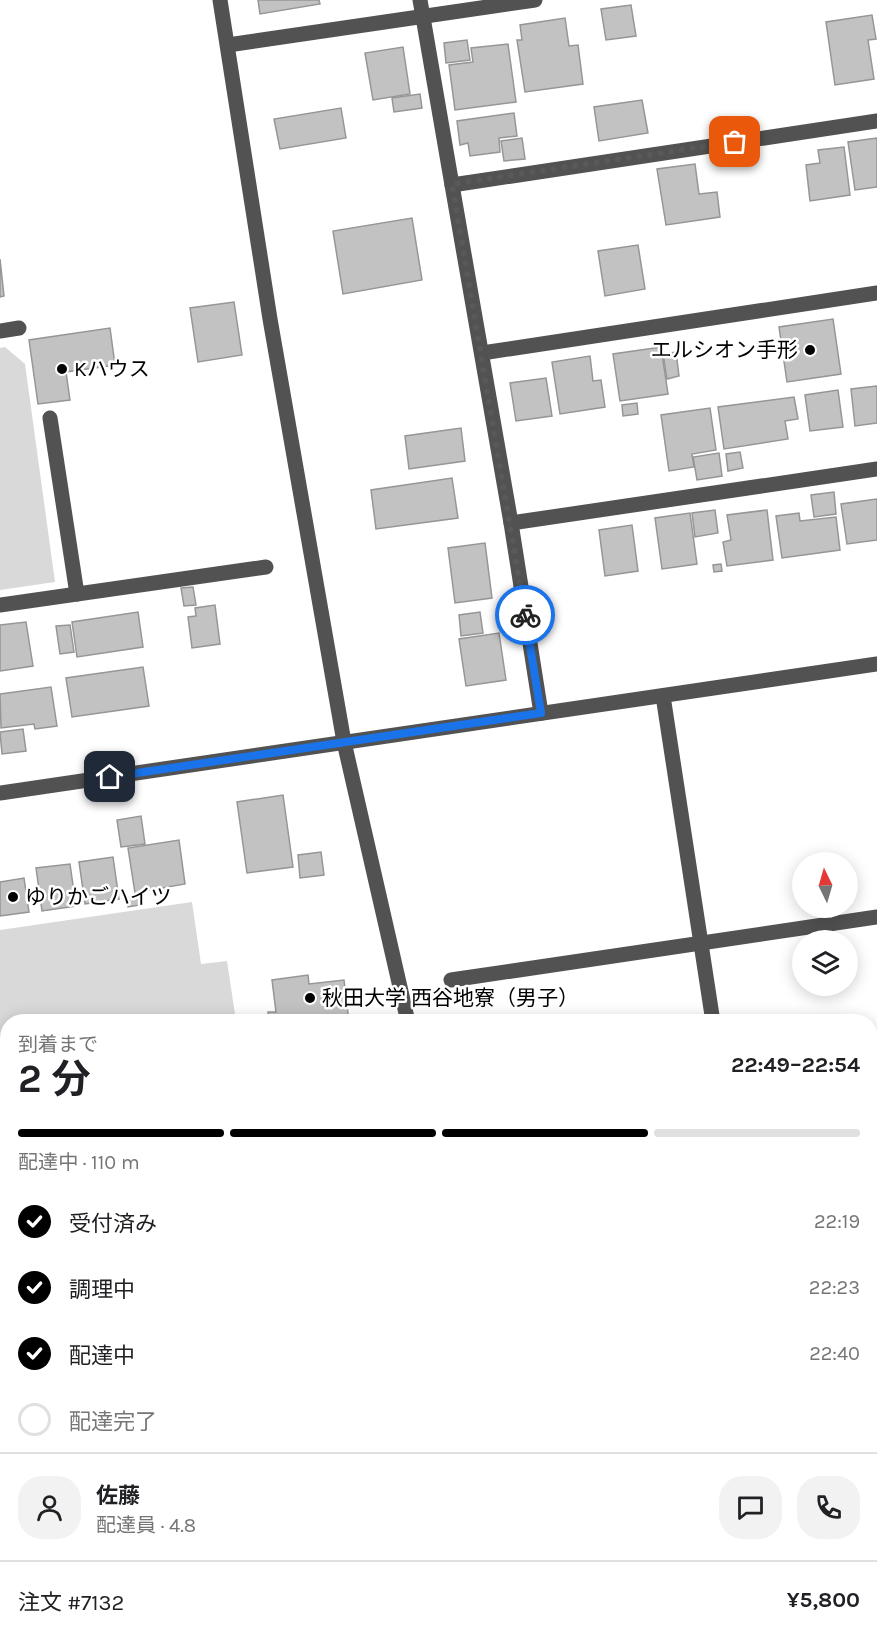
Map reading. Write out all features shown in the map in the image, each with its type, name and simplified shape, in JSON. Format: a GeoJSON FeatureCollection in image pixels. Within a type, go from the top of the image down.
{"type":"FeatureCollection","features":[{"type":"Feature","properties":{"kind":"street"},"geometry":{"type":"LineString","coordinates":[[220,0],[270,319],[344,742],[406,1014]]}},
{"type":"Feature","properties":{"kind":"street"},"geometry":{"type":"LineString","coordinates":[[420,0],[482,353],[541,713]]}},
{"type":"Feature","properties":{"kind":"street"},"geometry":{"type":"LineString","coordinates":[[228,45],[535,0]]}},
{"type":"Feature","properties":{"kind":"street"},"geometry":{"type":"LineString","coordinates":[[452,184],[877,121]]}},
{"type":"Feature","properties":{"kind":"street"},"geometry":{"type":"LineString","coordinates":[[482,353],[877,293]]}},
{"type":"Feature","properties":{"kind":"street"},"geometry":{"type":"LineString","coordinates":[[0,331],[19,328]]}},
{"type":"Feature","properties":{"kind":"street"},"geometry":{"type":"LineString","coordinates":[[50,418],[77,594]]}},
{"type":"Feature","properties":{"kind":"street"},"geometry":{"type":"LineString","coordinates":[[511,524],[877,469]]}},
{"type":"Feature","properties":{"kind":"street"},"geometry":{"type":"LineString","coordinates":[[0,605],[266,567]]}},
{"type":"Feature","properties":{"kind":"street"},"geometry":{"type":"LineString","coordinates":[[0,793],[877,664]]}},
{"type":"Feature","properties":{"kind":"street"},"geometry":{"type":"LineString","coordinates":[[663,696],[712,1014]]}},
{"type":"Feature","properties":{"kind":"street"},"geometry":{"type":"LineString","coordinates":[[451,980],[877,916]]}},
{"type":"Feature","properties":{"kind":"shaded area"},"geometry":{"type":"Polygon","coordinates":[[[5,347],[25,364],[55,582],[0,590],[0,348],[5,347]]]}},
{"type":"Feature","properties":{"kind":"shaded area"},"geometry":{"type":"Polygon","coordinates":[[[192,902],[201,964],[227,961],[235,1014],[0,1014],[0,930],[192,902]]]}},
{"type":"Feature","properties":{"kind":"building"},"geometry":{"type":"Polygon","coordinates":[[[258,0],[319,0],[320,4],[260,14],[258,0]]]}},
{"type":"Feature","properties":{"kind":"building"},"geometry":{"type":"Polygon","coordinates":[[[631,5],[636,36],[606,40],[601,9],[631,5]]]}},
{"type":"Feature","properties":{"kind":"building"},"geometry":{"type":"Polygon","coordinates":[[[872,15],[876,39],[868,40],[874,79],[835,85],[826,22],[872,15]]]}},
{"type":"Feature","properties":{"kind":"building"},"geometry":{"type":"Polygon","coordinates":[[[565,18],[569,46],[578,45],[583,84],[525,92],[517,40],[522,40],[520,25],[565,18]]]}},
{"type":"Feature","properties":{"kind":"building"},"geometry":{"type":"Polygon","coordinates":[[[467,40],[470,60],[446,63],[444,43],[467,40]]]}},
{"type":"Feature","properties":{"kind":"building"},"geometry":{"type":"Polygon","coordinates":[[[508,44],[516,102],[455,110],[449,65],[473,62],[471,48],[508,44]]]}},
{"type":"Feature","properties":{"kind":"building"},"geometry":{"type":"Polygon","coordinates":[[[403,47],[410,94],[373,100],[365,53],[403,47]]]}},
{"type":"Feature","properties":{"kind":"building"},"geometry":{"type":"Polygon","coordinates":[[[420,94],[422,108],[394,112],[392,98],[420,94]]]}},
{"type":"Feature","properties":{"kind":"building"},"geometry":{"type":"Polygon","coordinates":[[[642,100],[648,133],[599,141],[594,107],[642,100]]]}},
{"type":"Feature","properties":{"kind":"building"},"geometry":{"type":"Polygon","coordinates":[[[341,108],[346,138],[280,149],[274,119],[341,108]]]}},
{"type":"Feature","properties":{"kind":"building"},"geometry":{"type":"Polygon","coordinates":[[[514,113],[517,136],[499,138],[500,152],[470,156],[468,143],[460,145],[457,121],[514,113]]]}},
{"type":"Feature","properties":{"kind":"building"},"geometry":{"type":"Polygon","coordinates":[[[522,138],[525,159],[504,161],[501,141],[522,138]]]}},
{"type":"Feature","properties":{"kind":"building"},"geometry":{"type":"Polygon","coordinates":[[[877,138],[877,187],[855,190],[848,142],[877,138]]]}},
{"type":"Feature","properties":{"kind":"building"},"geometry":{"type":"Polygon","coordinates":[[[844,147],[850,195],[810,201],[806,165],[820,163],[818,150],[844,147]]]}},
{"type":"Feature","properties":{"kind":"building"},"geometry":{"type":"Polygon","coordinates":[[[695,164],[699,194],[717,192],[720,217],[666,225],[657,169],[695,164]]]}},
{"type":"Feature","properties":{"kind":"building"},"geometry":{"type":"Polygon","coordinates":[[[412,218],[422,280],[343,294],[333,231],[412,218]]]}},
{"type":"Feature","properties":{"kind":"building"},"geometry":{"type":"Polygon","coordinates":[[[638,245],[645,289],[605,296],[598,251],[638,245]]]}},
{"type":"Feature","properties":{"kind":"building"},"geometry":{"type":"Polygon","coordinates":[[[0,259],[4,296],[0,297],[0,259]]]}},
{"type":"Feature","properties":{"kind":"building"},"geometry":{"type":"Polygon","coordinates":[[[234,302],[242,355],[198,362],[190,308],[234,302]]]}},
{"type":"Feature","properties":{"kind":"building","name":"エルシオン手形"},"geometry":{"type":"Polygon","coordinates":[[[833,319],[841,374],[787,382],[779,327],[833,319]]]}},
{"type":"Feature","properties":{"kind":"building","name":"Kハウス"},"geometry":{"type":"Polygon","coordinates":[[[110,328],[115,365],[66,372],[70,400],[38,404],[29,340],[110,328]]]}},
{"type":"Feature","properties":{"kind":"building"},"geometry":{"type":"Polygon","coordinates":[[[661,347],[668,394],[620,401],[613,354],[661,347]]]}},
{"type":"Feature","properties":{"kind":"building"},"geometry":{"type":"Polygon","coordinates":[[[676,352],[679,376],[667,379],[663,354],[676,352]]]}},
{"type":"Feature","properties":{"kind":"building"},"geometry":{"type":"Polygon","coordinates":[[[590,356],[593,381],[601,380],[605,407],[560,414],[552,362],[590,356]]]}},
{"type":"Feature","properties":{"kind":"building"},"geometry":{"type":"Polygon","coordinates":[[[546,378],[552,416],[516,421],[510,383],[546,378]]]}},
{"type":"Feature","properties":{"kind":"building"},"geometry":{"type":"Polygon","coordinates":[[[877,386],[877,423],[855,426],[851,389],[877,386]]]}},
{"type":"Feature","properties":{"kind":"building"},"geometry":{"type":"Polygon","coordinates":[[[838,390],[843,427],[810,431],[805,395],[838,390]]]}},
{"type":"Feature","properties":{"kind":"building"},"geometry":{"type":"Polygon","coordinates":[[[794,397],[798,419],[785,421],[788,439],[724,449],[718,407],[794,397]]]}},
{"type":"Feature","properties":{"kind":"building"},"geometry":{"type":"Polygon","coordinates":[[[637,403],[638,414],[623,416],[622,405],[637,403]]]}},
{"type":"Feature","properties":{"kind":"building"},"geometry":{"type":"Polygon","coordinates":[[[710,408],[716,450],[692,454],[694,467],[669,471],[661,415],[710,408]]]}},
{"type":"Feature","properties":{"kind":"building"},"geometry":{"type":"Polygon","coordinates":[[[461,428],[465,461],[409,469],[405,436],[461,428]]]}},
{"type":"Feature","properties":{"kind":"building"},"geometry":{"type":"Polygon","coordinates":[[[740,452],[743,468],[728,471],[726,454],[740,452]]]}},
{"type":"Feature","properties":{"kind":"building"},"geometry":{"type":"Polygon","coordinates":[[[719,453],[722,476],[697,480],[693,457],[719,453]]]}},
{"type":"Feature","properties":{"kind":"building"},"geometry":{"type":"Polygon","coordinates":[[[452,478],[458,518],[376,529],[371,490],[452,478]]]}},
{"type":"Feature","properties":{"kind":"building"},"geometry":{"type":"Polygon","coordinates":[[[834,492],[836,514],[814,517],[811,495],[834,492]]]}},
{"type":"Feature","properties":{"kind":"building"},"geometry":{"type":"Polygon","coordinates":[[[877,499],[877,540],[847,544],[841,504],[877,499]]]}},
{"type":"Feature","properties":{"kind":"building"},"geometry":{"type":"Polygon","coordinates":[[[715,510],[718,533],[695,537],[692,513],[715,510]]]}},
{"type":"Feature","properties":{"kind":"building"},"geometry":{"type":"Polygon","coordinates":[[[767,510],[773,560],[727,566],[723,542],[731,540],[727,515],[767,510]]]}},
{"type":"Feature","properties":{"kind":"building"},"geometry":{"type":"Polygon","coordinates":[[[690,513],[697,564],[662,569],[655,518],[690,513]]]}},
{"type":"Feature","properties":{"kind":"building"},"geometry":{"type":"Polygon","coordinates":[[[799,513],[800,521],[836,517],[840,550],[782,558],[776,516],[799,513]]]}},
{"type":"Feature","properties":{"kind":"building"},"geometry":{"type":"Polygon","coordinates":[[[632,525],[638,571],[605,576],[599,530],[632,525]]]}},
{"type":"Feature","properties":{"kind":"building"},"geometry":{"type":"Polygon","coordinates":[[[485,543],[492,598],[455,603],[448,548],[485,543]]]}},
{"type":"Feature","properties":{"kind":"building"},"geometry":{"type":"Polygon","coordinates":[[[721,564],[722,571],[714,572],[713,565],[721,564]]]}},
{"type":"Feature","properties":{"kind":"building"},"geometry":{"type":"Polygon","coordinates":[[[193,587],[196,605],[184,606],[181,588],[193,587]]]}},
{"type":"Feature","properties":{"kind":"building"},"geometry":{"type":"Polygon","coordinates":[[[215,605],[220,644],[192,648],[188,617],[196,616],[195,608],[215,605]]]}},
{"type":"Feature","properties":{"kind":"building"},"geometry":{"type":"Polygon","coordinates":[[[138,612],[143,647],[77,657],[72,622],[138,612]]]}},
{"type":"Feature","properties":{"kind":"building"},"geometry":{"type":"Polygon","coordinates":[[[480,612],[483,633],[461,636],[459,615],[480,612]]]}},
{"type":"Feature","properties":{"kind":"building"},"geometry":{"type":"Polygon","coordinates":[[[26,622],[33,666],[0,671],[0,625],[26,622]]]}},
{"type":"Feature","properties":{"kind":"building"},"geometry":{"type":"Polygon","coordinates":[[[70,625],[74,652],[60,654],[56,626],[70,625]]]}},
{"type":"Feature","properties":{"kind":"building"},"geometry":{"type":"Polygon","coordinates":[[[499,633],[506,680],[466,686],[459,639],[499,633]]]}},
{"type":"Feature","properties":{"kind":"building"},"geometry":{"type":"Polygon","coordinates":[[[143,667],[149,706],[72,717],[66,678],[143,667]]]}},
{"type":"Feature","properties":{"kind":"building"},"geometry":{"type":"Polygon","coordinates":[[[51,687],[57,726],[35,729],[34,724],[1,728],[0,694],[51,687]]]}},
{"type":"Feature","properties":{"kind":"building"},"geometry":{"type":"Polygon","coordinates":[[[23,729],[26,751],[2,754],[0,732],[23,729]]]}},
{"type":"Feature","properties":{"kind":"building"},"geometry":{"type":"Polygon","coordinates":[[[283,795],[293,867],[247,873],[237,802],[283,795]]]}},
{"type":"Feature","properties":{"kind":"building"},"geometry":{"type":"Polygon","coordinates":[[[141,816],[145,844],[121,847],[117,820],[141,816]]]}},
{"type":"Feature","properties":{"kind":"building"},"geometry":{"type":"Polygon","coordinates":[[[179,840],[185,884],[135,893],[128,848],[179,840]]]}},
{"type":"Feature","properties":{"kind":"building"},"geometry":{"type":"Polygon","coordinates":[[[321,852],[324,875],[300,878],[298,855],[321,852]]]}},
{"type":"Feature","properties":{"kind":"building"},"geometry":{"type":"Polygon","coordinates":[[[113,857],[119,899],[85,904],[79,862],[113,857]]]}},
{"type":"Feature","properties":{"kind":"building"},"geometry":{"type":"Polygon","coordinates":[[[70,864],[76,906],[42,911],[36,868],[70,864]]]}},
{"type":"Feature","properties":{"kind":"building","name":"ゆりかごハイツ"},"geometry":{"type":"Polygon","coordinates":[[[24,878],[29,912],[0,916],[0,882],[24,878]]]}},
{"type":"Feature","properties":{"kind":"building"},"geometry":{"type":"Polygon","coordinates":[[[138,895],[140,905],[128,907],[127,897],[138,895]]]}},
{"type":"Feature","properties":{"kind":"building","name":"秋田大学 西谷地寮（男子）"},"geometry":{"type":"Polygon","coordinates":[[[308,975],[309,984],[344,980],[348,1014],[268,1014],[268,1012],[276,1012],[272,980],[308,975]]]}},
{"type":"Feature","properties":{"kind":"way so far"},"geometry":{"type":"LineString","coordinates":[[525,615],[452,184],[735,142]]}},
{"type":"Feature","properties":{"kind":"place","name":"エルシオン手形"},"geometry":{"type":"Point","coordinates":[810,350]}},
{"type":"Feature","properties":{"kind":"place","name":"Kハウス"},"geometry":{"type":"Point","coordinates":[62,369]}},
{"type":"Feature","properties":{"kind":"place","name":"ゆりかごハイツ"},"geometry":{"type":"Point","coordinates":[13,897]}},
{"type":"Feature","properties":{"kind":"place","name":"秋田大学 西谷地寮（男子）"},"geometry":{"type":"Point","coordinates":[310,998]}},
{"type":"Feature","properties":{"kind":"route"},"geometry":{"type":"LineString","coordinates":[[110,777],[541,713],[525,615]]}}]}
